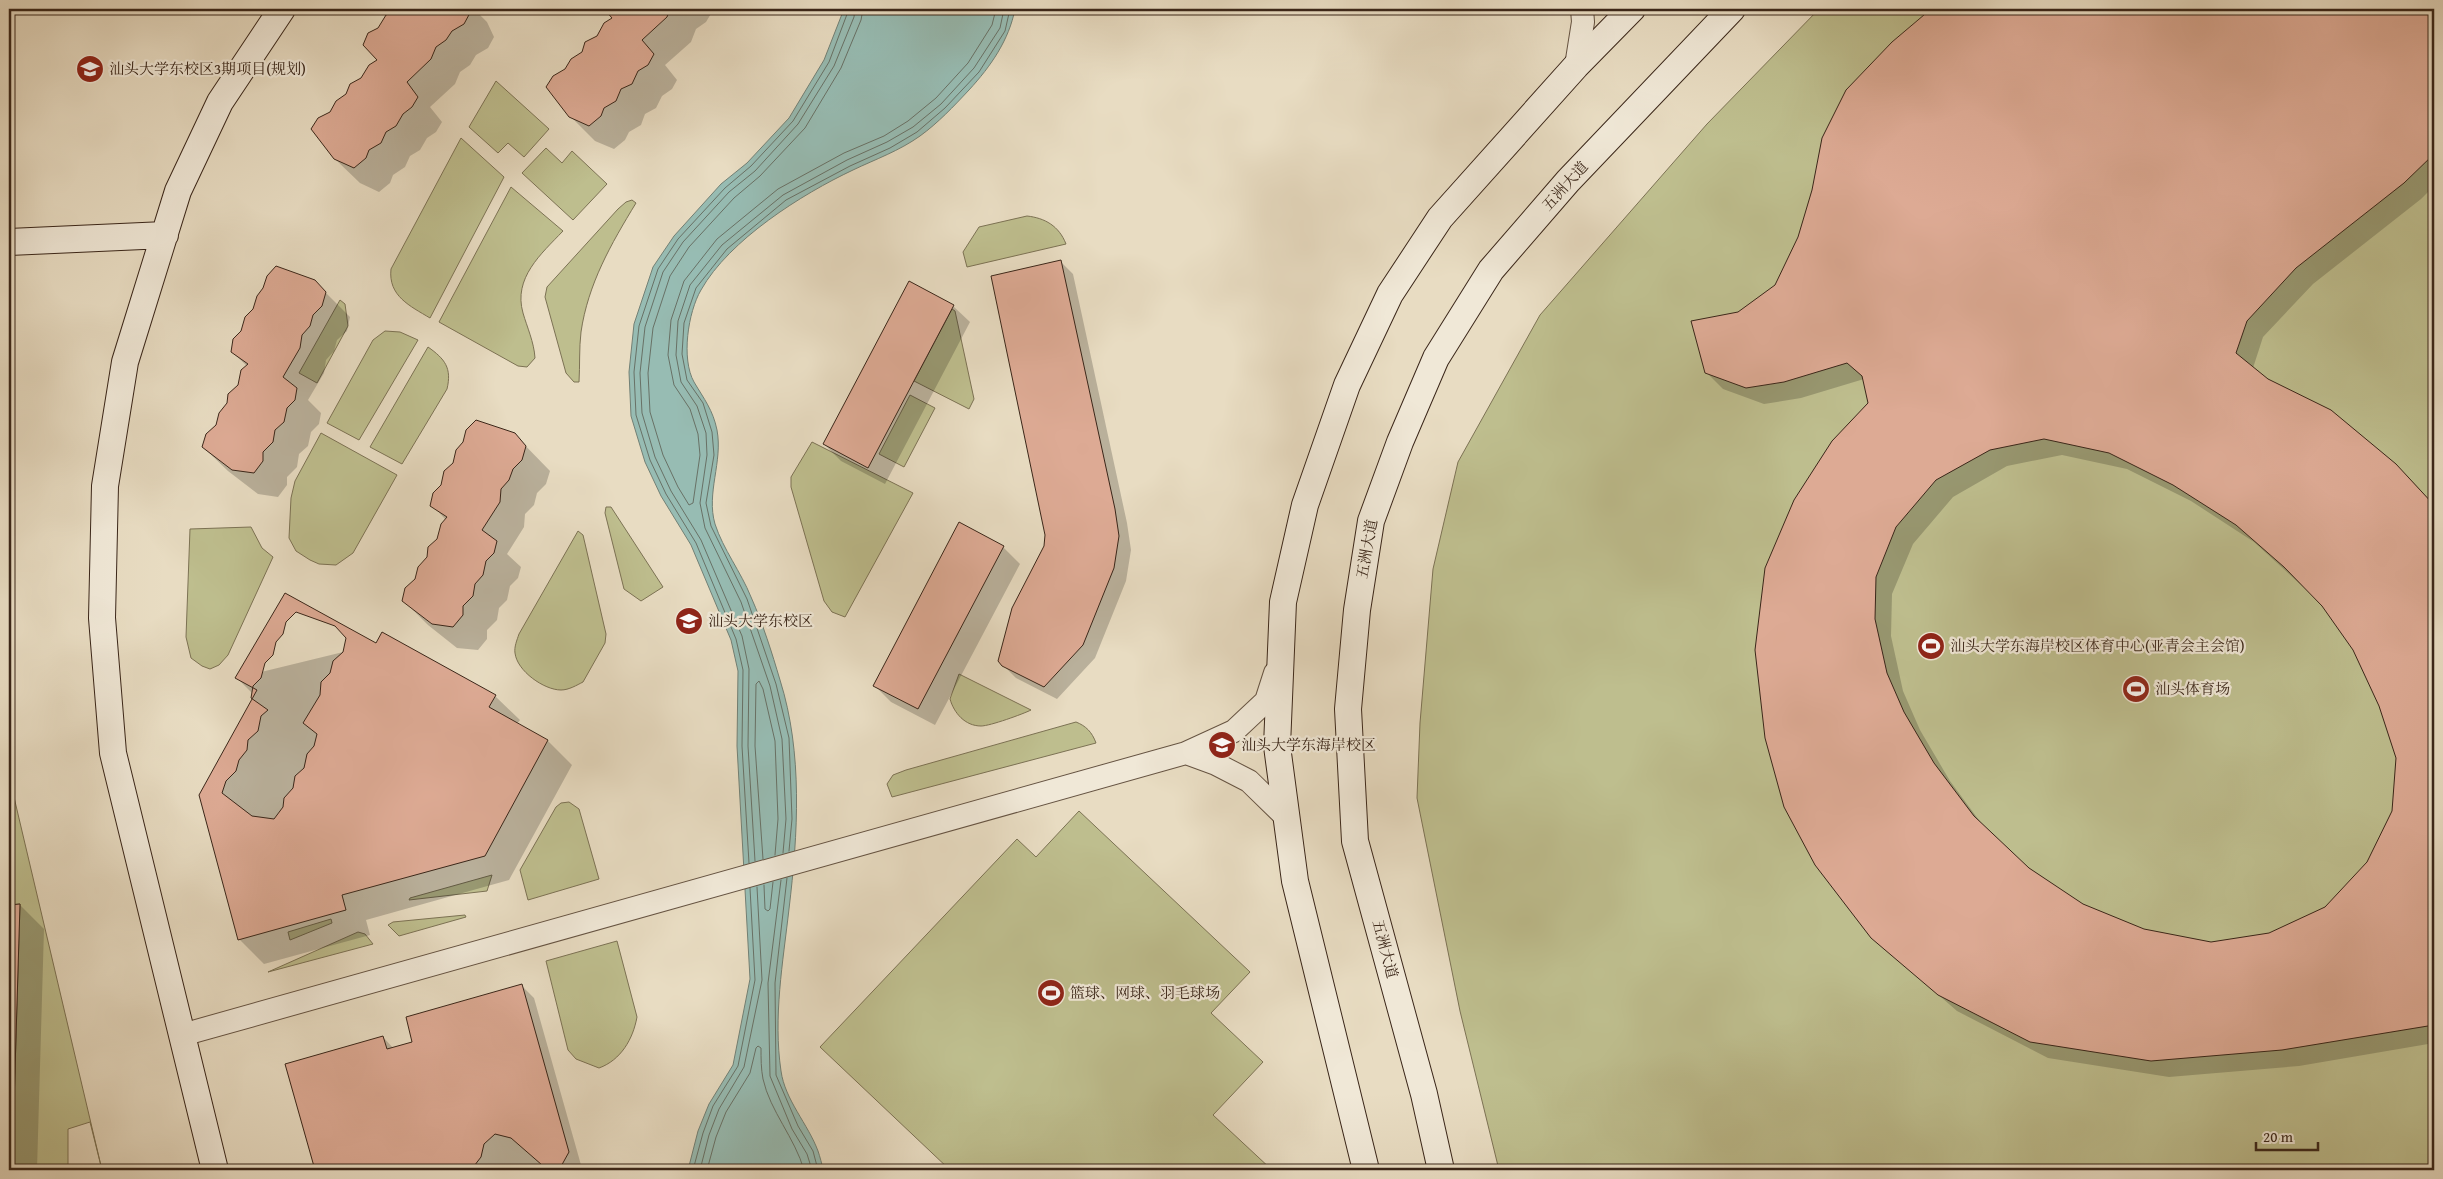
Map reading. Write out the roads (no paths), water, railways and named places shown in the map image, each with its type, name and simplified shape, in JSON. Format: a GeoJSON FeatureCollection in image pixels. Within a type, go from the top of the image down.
{"type":"FeatureCollection","features":[{"type":"Feature","properties":{"kind":"main road"},"geometry":{"type":"LineString","coordinates":[[215,1170],[113,753],[102,618],[105,486],[126,362],[178,191],[220,102],[282,9]]}},
{"type":"Feature","properties":{"kind":"main road"},"geometry":{"type":"LineString","coordinates":[[1366,1170],[1295,881],[1277,746],[1283,602],[1305,505],[1347,385],[1390,294],[1440,218],[1576,66],[1632,9]]}},
{"type":"Feature","properties":{"kind":"main road","name":"五洲大道"},"geometry":{"type":"LineString","coordinates":[[1441,1170],[1424,1094],[1356,841],[1348,709],[1357,610],[1370,521],[1400,442],[1436,358],[1491,270],[1568,181],[1732,9]]}},
{"type":"Feature","properties":{"kind":"main road"},"geometry":{"type":"LineString","coordinates":[[9,242],[165,235]]}},
{"type":"Feature","properties":{"kind":"street"},"geometry":{"type":"LineString","coordinates":[[1576,66],[1583,22],[1582,9]]}},
{"type":"Feature","properties":{"kind":"street"},"geometry":{"type":"LineString","coordinates":[[182,1035],[1186,753],[1234,731],[1266,701],[1281,656]]}},
{"type":"Feature","properties":{"kind":"street"},"geometry":{"type":"LineString","coordinates":[[1186,753],[1216,764],[1249,782],[1287,818]]}},
{"type":"Feature","properties":{"kind":"water"},"geometry":{"type":"Polygon","coordinates":[[[844,9],[1015,9],[1004,42],[992,62],[969,90],[939,120],[920,136],[904,146],[833,180],[768,220],[748,236],[713,271],[696,299],[688,336],[688,361],[694,382],[708,405],[717,430],[718,454],[712,501],[715,524],[747,588],[763,628],[780,680],[792,736],[796,794],[795,852],[778,1010],[779,1051],[783,1082],[814,1141],[823,1170],[688,1170],[698,1131],[709,1104],[733,1065],[750,979],[737,746],[738,671],[731,640],[691,545],[661,496],[645,462],[631,416],[629,372],[634,324],[653,267],[674,236],[721,184],[747,163],[789,118],[824,60],[844,9]]]}},
{"type":"Feature","properties":{"kind":"place","name":"汕头大学东校区3期项目(规划)"},"geometry":{"type":"Point","coordinates":[90,69]}},
{"type":"Feature","properties":{"kind":"place","name":"汕头大学东校区"},"geometry":{"type":"Point","coordinates":[689,621]}},
{"type":"Feature","properties":{"kind":"place","name":"汕头大学东海岸校区体育中心(亚青会主会馆)"},"geometry":{"type":"Point","coordinates":[1931,646]}},
{"type":"Feature","properties":{"kind":"place","name":"汕头体育场"},"geometry":{"type":"Point","coordinates":[2136,689]}},
{"type":"Feature","properties":{"kind":"place","name":"汕头大学东海岸校区"},"geometry":{"type":"Point","coordinates":[1222,745]}},
{"type":"Feature","properties":{"kind":"place","name":"篮球、网球、羽毛球场"},"geometry":{"type":"Point","coordinates":[1051,993]}}]}
